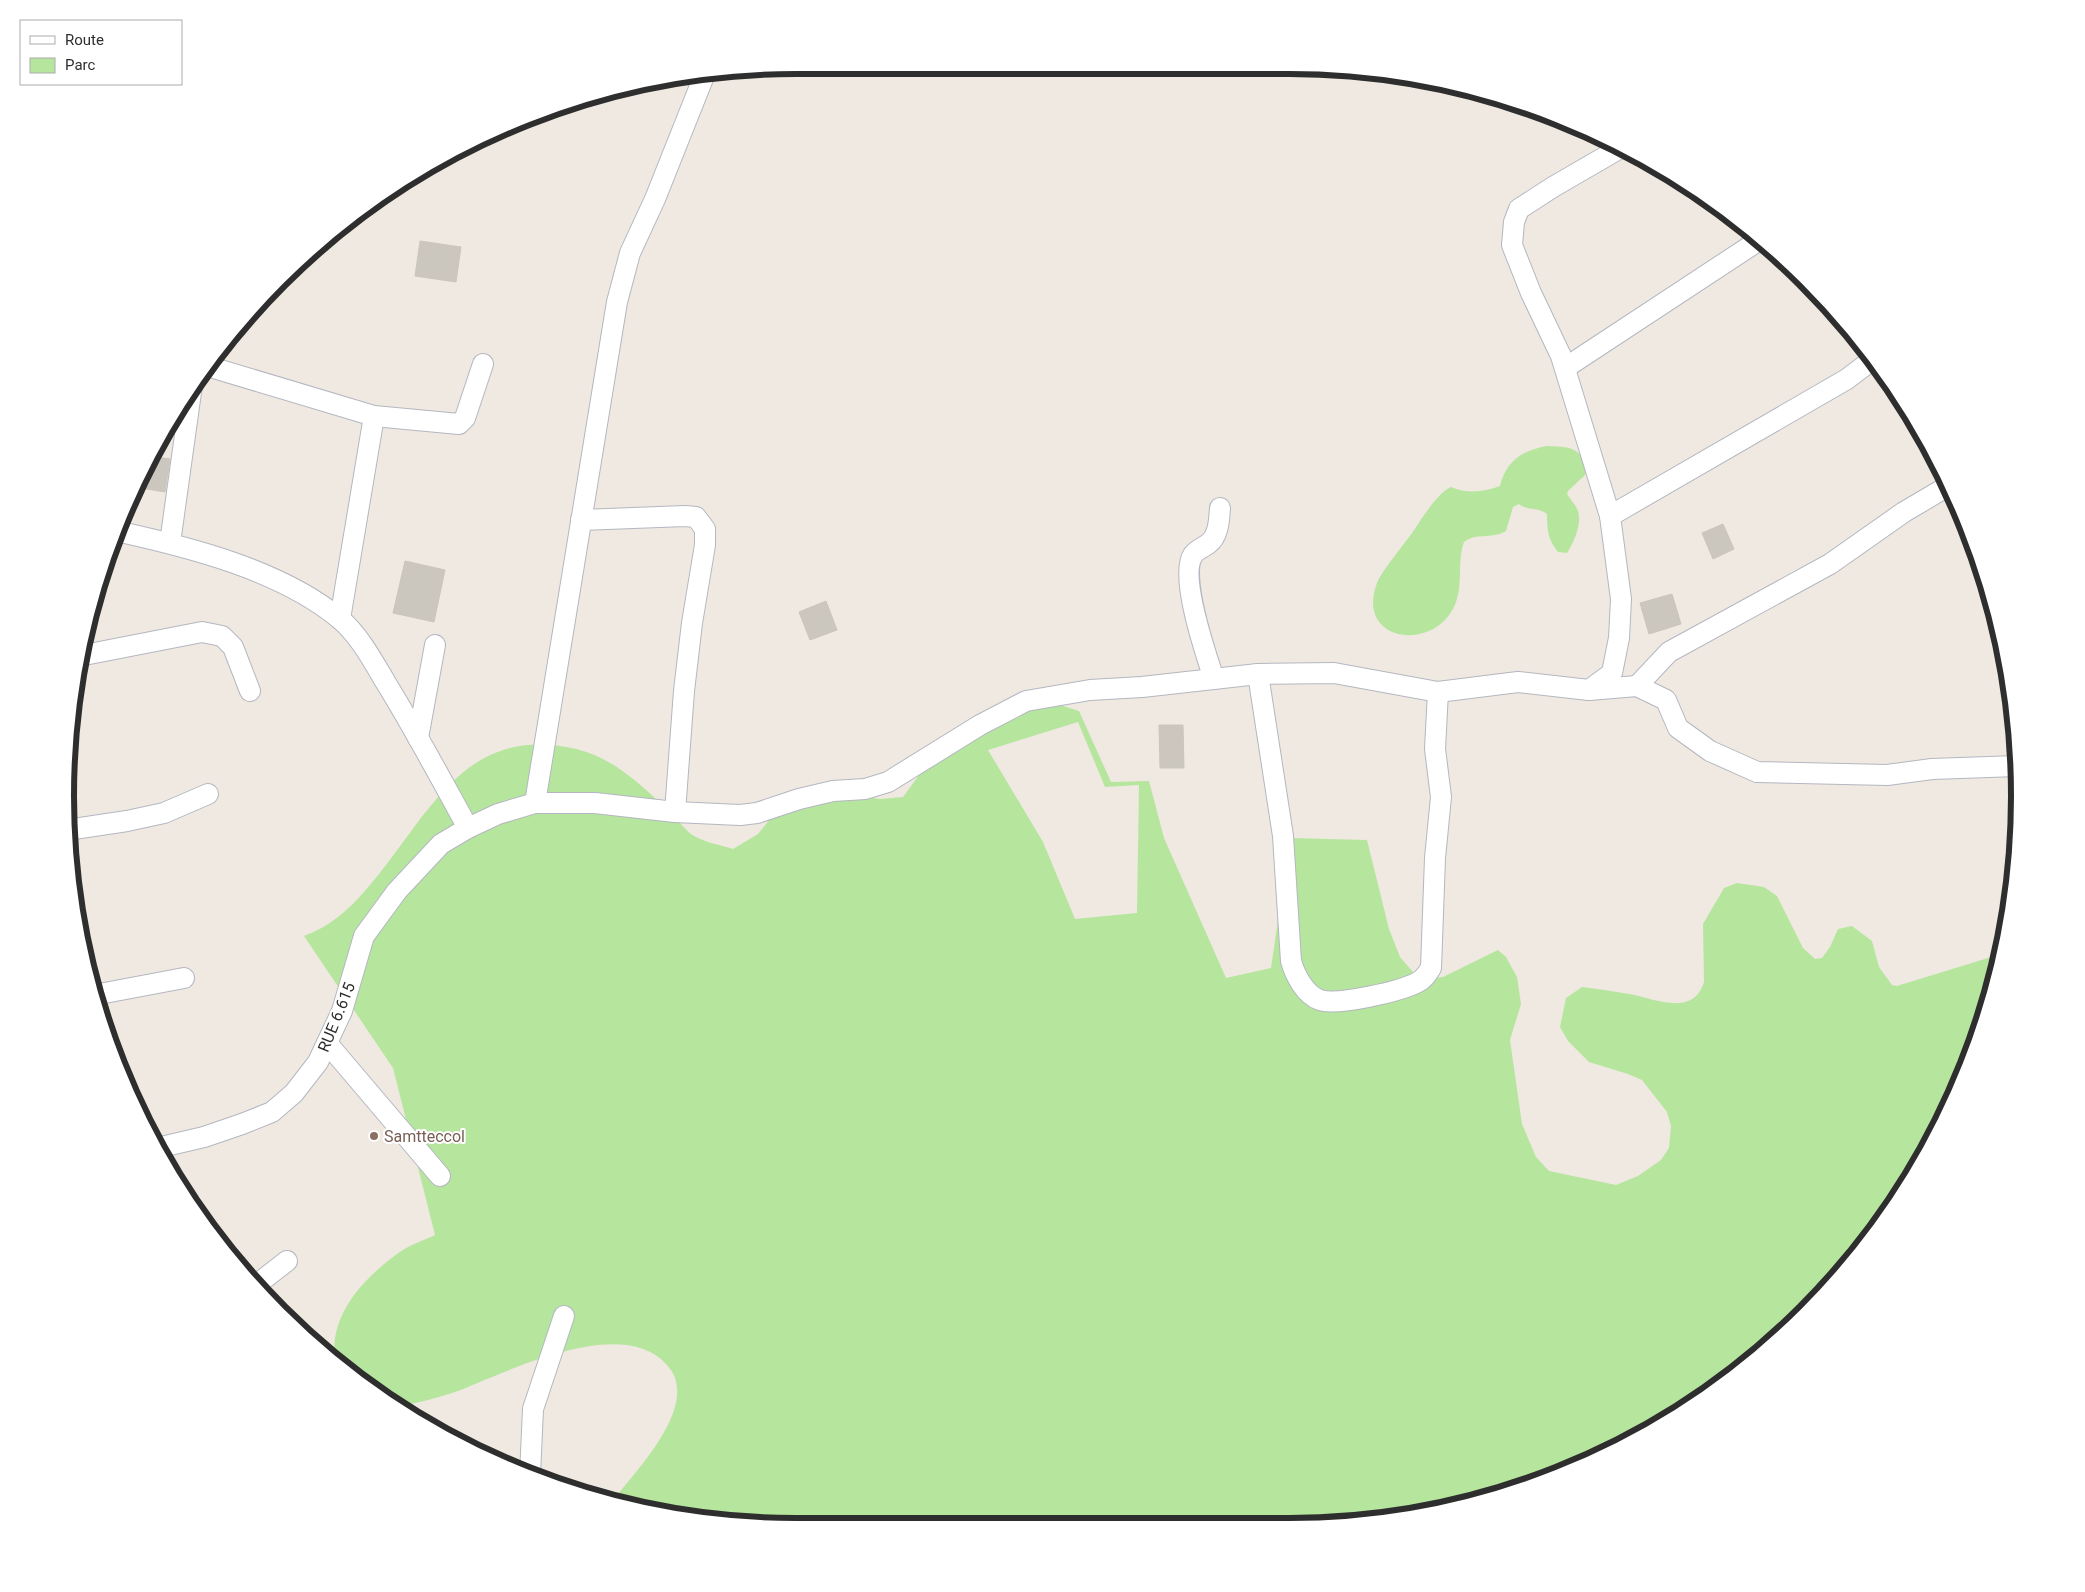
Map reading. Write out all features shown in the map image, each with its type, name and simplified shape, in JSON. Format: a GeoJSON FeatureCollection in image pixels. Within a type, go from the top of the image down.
{"type":"FeatureCollection","features":[{"type":"Feature","properties":{"kind":"street"},"geometry":{"type":"LineString","coordinates":[[535,803],[617,302],[630,253],[655,199],[702,80]]}},
{"type":"Feature","properties":{"kind":"street"},"geometry":{"type":"LineString","coordinates":[[1589,690],[1612,673],[1619,638],[1620,599],[1610,516],[1561,356],[1531,293],[1512,245],[1514,222],[1519,209],[1553,186],[1614,151]]}},
{"type":"Feature","properties":{"kind":"street"},"geometry":{"type":"LineString","coordinates":[[1565,368],[1754,244]]}},
{"type":"Feature","properties":{"kind":"street"},"geometry":{"type":"LineString","coordinates":[[214,368],[374,416],[459,424],[465,418],[483,364]]}},
{"type":"Feature","properties":{"kind":"street"},"geometry":{"type":"LineString","coordinates":[[1610,516],[1848,379],[1867,364]]}},
{"type":"Feature","properties":{"kind":"street"},"geometry":{"type":"LineString","coordinates":[[170,543],[189,405]]}},
{"type":"Feature","properties":{"kind":"street"},"geometry":{"type":"LineString","coordinates":[[340,619],[374,416]]}},
{"type":"Feature","properties":{"kind":"street"},"geometry":{"type":"LineString","coordinates":[[1942,489],[1904,512],[1830,564],[1669,652],[1637,686],[1666,700],[1678,728],[1710,751],[1757,772],[1887,775],[1932,769],[2010,766]]}},
{"type":"Feature","properties":{"kind":"street"},"geometry":{"type":"LineString","coordinates":[[1214,679],[1189,584],[1188,567],[1193,554],[1211,542],[1217,531],[1220,508]]}},
{"type":"Feature","properties":{"kind":"street"},"geometry":{"type":"LineString","coordinates":[[581,520],[685,516],[696,517],[705,529],[684,691],[675,812]]}},
{"type":"Feature","properties":{"kind":"street"},"geometry":{"type":"LineString","coordinates":[[124,533],[170,543],[244,567],[300,592],[340,619],[365,648],[468,828]]}},
{"type":"Feature","properties":{"kind":"street"},"geometry":{"type":"LineString","coordinates":[[88,654],[202,632],[222,636],[232,647],[250,691]]}},
{"type":"Feature","properties":{"kind":"street"},"geometry":{"type":"LineString","coordinates":[[418,738],[435,645]]}},
{"type":"Feature","properties":{"kind":"street","name":"RUE 6.615"},"geometry":{"type":"LineString","coordinates":[[165,1146],[204,1137],[272,1112],[294,1093],[318,1062],[342,1011],[364,936],[397,891],[442,844],[468,828],[498,814],[535,803],[595,803],[675,812],[740,815],[757,813],[799,799],[833,791],[864,789],[888,782],[980,725],[1026,701],[1090,690],[1258,674],[1334,673],[1438,692],[1518,682],[1589,690],[1637,686]]}},
{"type":"Feature","properties":{"kind":"street"},"geometry":{"type":"LineString","coordinates":[[1258,674],[1283,836],[1291,961],[1295,975],[1302,986],[1319,1000],[1336,1001],[1379,995],[1416,983],[1425,977],[1431,968],[1435,858],[1441,797],[1435,749],[1438,692]]}},
{"type":"Feature","properties":{"kind":"street"},"geometry":{"type":"LineString","coordinates":[[75,829],[127,821],[164,812],[208,794]]}},
{"type":"Feature","properties":{"kind":"street"},"geometry":{"type":"LineString","coordinates":[[101,993],[184,978]]}},
{"type":"Feature","properties":{"kind":"street"},"geometry":{"type":"LineString","coordinates":[[327,1043],[440,1176]]}},
{"type":"Feature","properties":{"kind":"street"},"geometry":{"type":"LineString","coordinates":[[261,1281],[287,1261]]}},
{"type":"Feature","properties":{"kind":"street"},"geometry":{"type":"LineString","coordinates":[[530,1467],[533,1408],[564,1316]]}},
{"type":"Feature","properties":{"kind":"green space"},"geometry":{"type":"Polygon","coordinates":[[[1547,446],[1576,451],[1588,465],[1585,475],[1567,494],[1577,509],[1579,522],[1577,533],[1567,553],[1558,552],[1552,543],[1548,530],[1547,514],[1519,504],[1513,507],[1506,531],[1495,535],[1474,537],[1464,542],[1458,595],[1446,618],[1433,629],[1417,634],[1401,634],[1387,629],[1377,619],[1373,603],[1377,583],[1388,564],[1440,495],[1451,487],[1463,491],[1476,491],[1500,486],[1511,463],[1530,450],[1547,446]]]}},
{"type":"Feature","properties":{"kind":"green space"},"geometry":{"type":"Polygon","coordinates":[[[1060,705],[1079,711],[1111,782],[1149,781],[1164,838],[1226,978],[1271,968],[1290,838],[1367,840],[1389,929],[1400,957],[1413,972],[1426,979],[1443,977],[1498,950],[1506,957],[1517,977],[1521,1004],[1510,1040],[1522,1124],[1536,1157],[1549,1171],[1616,1185],[1638,1176],[1661,1160],[1669,1148],[1671,1126],[1667,1112],[1642,1080],[1589,1062],[1568,1041],[1560,1027],[1566,998],[1582,987],[1671,1003],[1682,1003],[1691,1000],[1699,993],[1704,982],[1703,924],[1724,888],[1737,883],[1764,887],[1777,896],[1803,948],[1815,959],[1822,958],[1830,947],[1838,929],[1852,926],[1872,941],[1879,967],[1892,985],[1897,986],[1993,957],[1987,983],[1973,1028],[1956,1072],[1937,1115],[1914,1157],[1890,1197],[1862,1236],[1800,1307],[1729,1369],[1690,1397],[1650,1421],[1608,1444],[1565,1463],[1521,1480],[1476,1494],[1383,1512],[1336,1517],[796,1518],[749,1517],[702,1512],[617,1496],[663,1435],[672,1416],[677,1398],[676,1380],[667,1365],[647,1351],[623,1345],[595,1346],[565,1351],[506,1371],[458,1391],[407,1404],[356,1369],[335,1352],[338,1327],[343,1313],[361,1286],[401,1251],[435,1235],[393,1068],[304,936],[329,923],[358,899],[429,808],[451,783],[475,763],[503,750],[536,744],[576,749],[604,759],[628,775],[640,784],[693,835],[705,841],[733,849],[758,834],[775,813],[851,795],[880,799],[903,797],[933,756],[991,717],[1060,705]],[[1078,722],[988,750],[1043,842],[1075,919],[1137,913],[1139,785],[1105,787],[1078,722]]]}},
{"type":"Feature","properties":{"kind":"building"},"geometry":{"type":"Polygon","coordinates":[[[420,241],[461,247],[456,282],[415,276],[420,241]]]}},
{"type":"Feature","properties":{"kind":"building"},"geometry":{"type":"Polygon","coordinates":[[[159,457],[170,459],[165,492],[143,488],[159,457]]]}},
{"type":"Feature","properties":{"kind":"building"},"geometry":{"type":"Polygon","coordinates":[[[1723,524],[1734,549],[1713,559],[1702,533],[1723,524]]]}},
{"type":"Feature","properties":{"kind":"building"},"geometry":{"type":"Polygon","coordinates":[[[405,561],[445,570],[434,622],[393,613],[405,561]]]}},
{"type":"Feature","properties":{"kind":"building"},"geometry":{"type":"Polygon","coordinates":[[[1672,594],[1681,624],[1649,634],[1640,603],[1672,594]]]}},
{"type":"Feature","properties":{"kind":"building"},"geometry":{"type":"Polygon","coordinates":[[[826,601],[837,630],[810,640],[799,612],[826,601]]]}},
{"type":"Feature","properties":{"kind":"building"},"geometry":{"type":"Polygon","coordinates":[[[1159,725],[1183,725],[1184,768],[1160,768],[1159,725]]]}},
{"type":"Feature","properties":{"kind":"place","name":"Samtteccol"},"geometry":{"type":"Point","coordinates":[374,1136]}}]}
